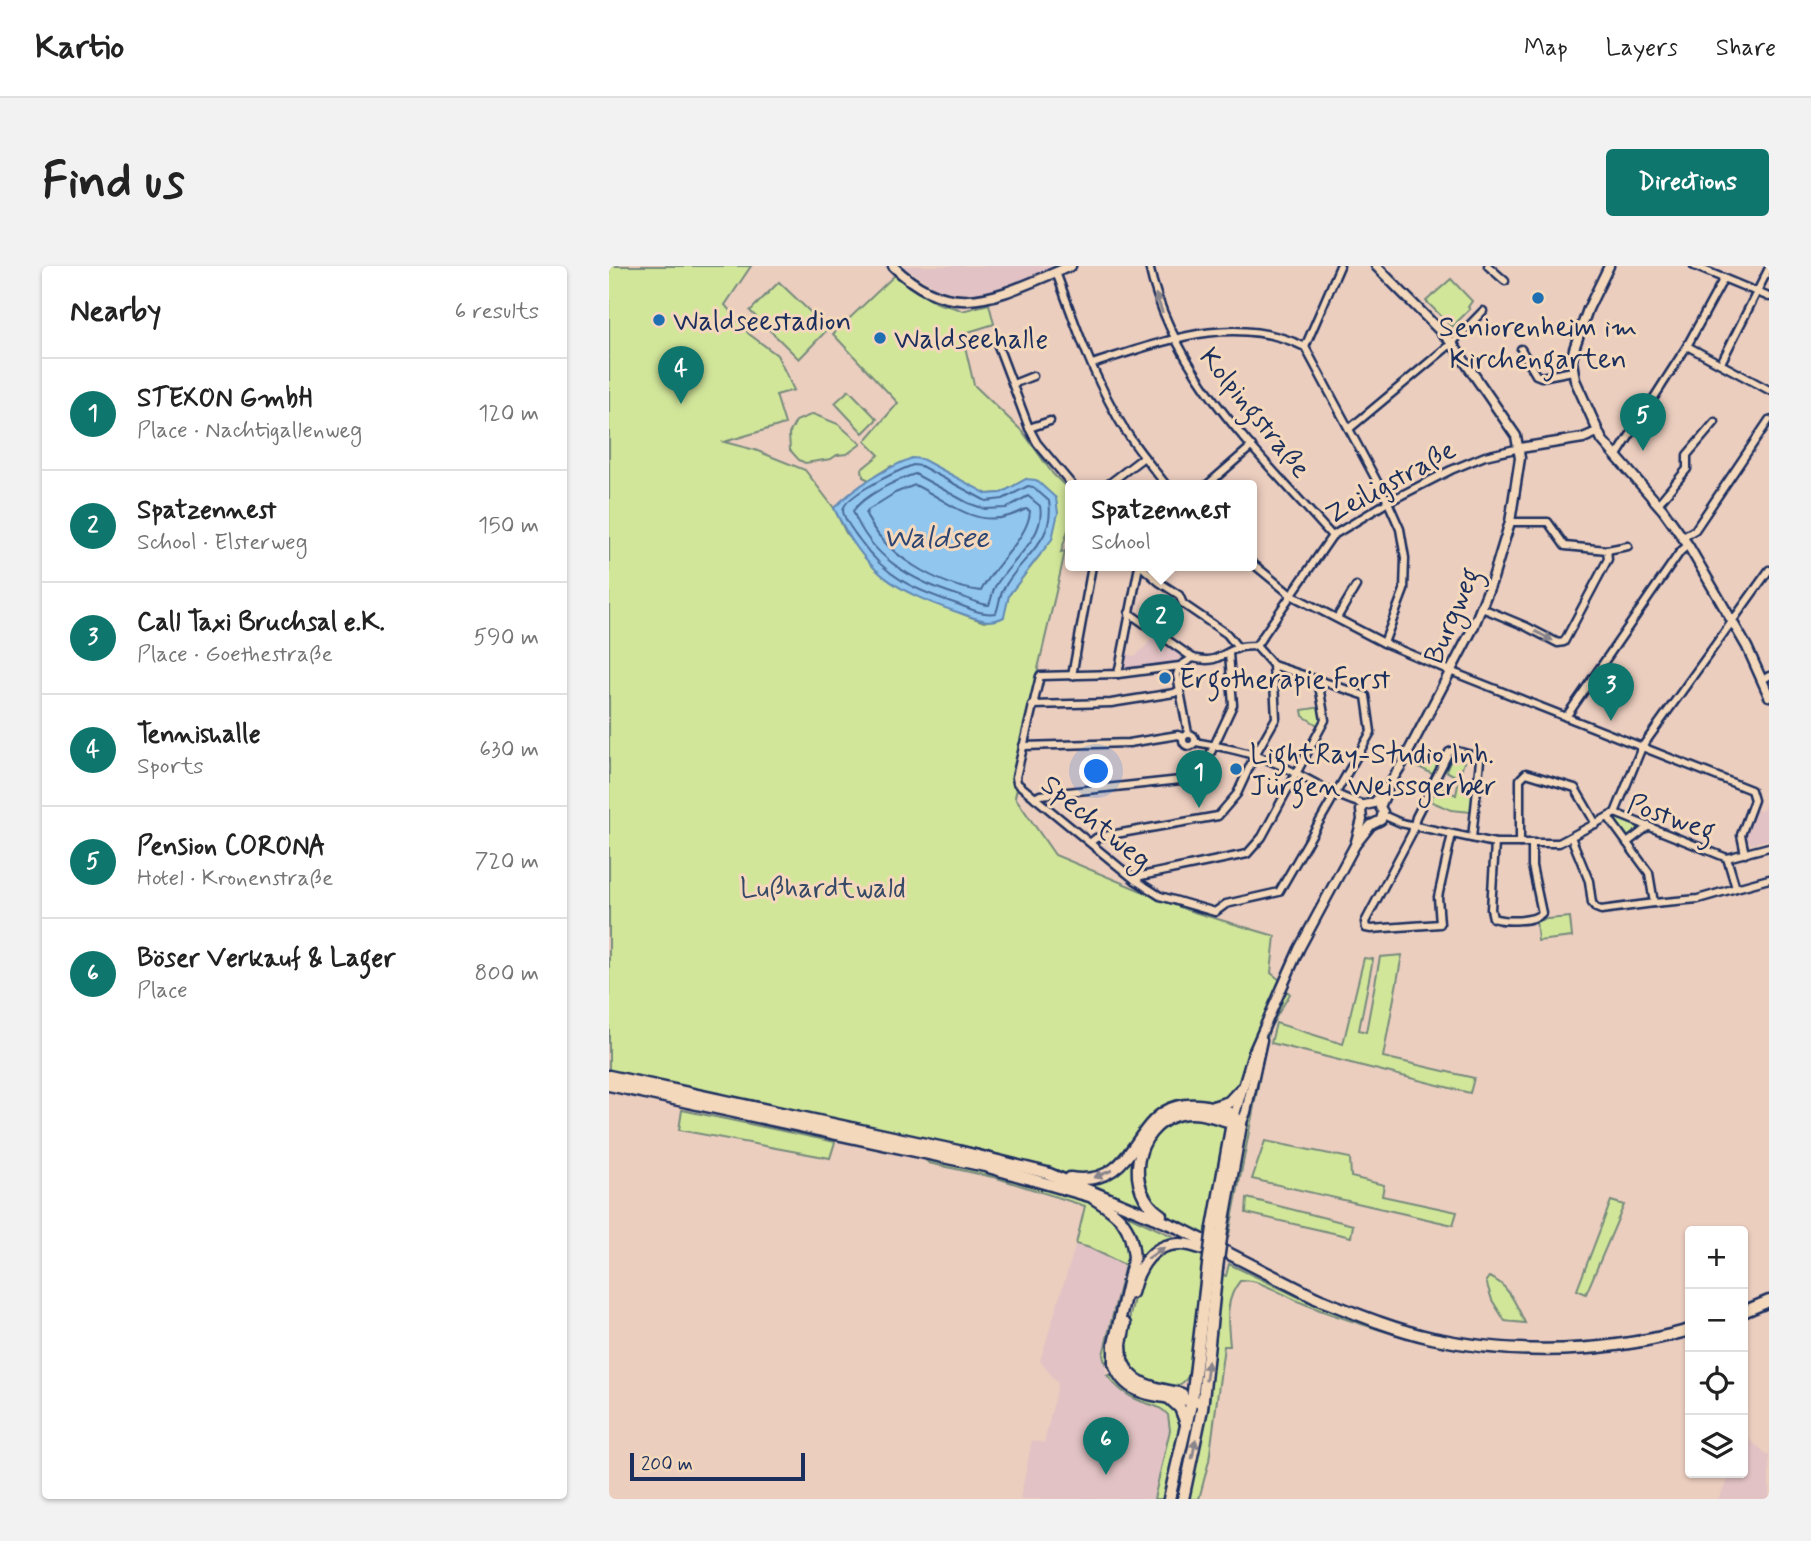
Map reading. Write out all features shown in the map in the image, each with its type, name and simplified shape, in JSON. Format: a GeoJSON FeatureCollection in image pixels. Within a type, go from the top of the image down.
{"type":"FeatureCollection","features":[{"type":"Feature","properties":{"kind":"main road"},"geometry":{"type":"LineString","coordinates":[[609,1076],[958,1151],[1053,1176],[1081,1180],[1101,1177],[1120,1166],[1129,1157],[1147,1125],[1162,1113],[1182,1105],[1212,1107],[1229,1102],[1241,1089]]}},
{"type":"Feature","properties":{"kind":"main road"},"geometry":{"type":"LineString","coordinates":[[609,1084],[1020,1175],[1093,1198],[1151,1221],[1284,1286],[1412,1332],[1459,1343],[1545,1350],[1587,1348],[1642,1341],[1685,1331]]}},
{"type":"Feature","properties":{"kind":"main road"},"geometry":{"type":"LineString","coordinates":[[1212,1107],[1236,1121]]}},
{"type":"Feature","properties":{"kind":"main road"},"geometry":{"type":"LineString","coordinates":[[1179,1228],[1150,1207],[1141,1192],[1137,1167],[1144,1144],[1157,1125],[1176,1115],[1193,1113],[1236,1121]]}},
{"type":"Feature","properties":{"kind":"main road"},"geometry":{"type":"LineString","coordinates":[[1169,1499],[1187,1427],[1198,1399],[1195,1373],[1236,1121]]}},
{"type":"Feature","properties":{"kind":"main road"},"geometry":{"type":"LineString","coordinates":[[1053,1176],[1179,1228],[1316,1298]]}},
{"type":"Feature","properties":{"kind":"main road"},"geometry":{"type":"LineString","coordinates":[[1093,1198],[1125,1222],[1133,1248],[1134,1257],[1114,1344],[1118,1361],[1135,1380],[1170,1394],[1198,1399]]}},
{"type":"Feature","properties":{"kind":"main road"},"geometry":{"type":"LineString","coordinates":[[1118,1361],[1137,1274],[1142,1264],[1156,1252],[1172,1245],[1181,1244],[1209,1251]]}},
{"type":"Feature","properties":{"kind":"main road"},"geometry":{"type":"LineString","coordinates":[[1183,1499],[1198,1399],[1212,1267]]}},
{"type":"Feature","properties":{"kind":"main road"},"geometry":{"type":"LineString","coordinates":[[1748,1310],[1769,1301]]}},
{"type":"Feature","properties":{"kind":"main road"},"geometry":{"type":"LineString","coordinates":[[1170,1394],[1186,1384],[1195,1373]]}},
{"type":"Feature","properties":{"kind":"main road"},"geometry":{"type":"LineString","coordinates":[[1170,1394],[1181,1408],[1187,1427]]}},
{"type":"Feature","properties":{"kind":"street"},"geometry":{"type":"LineString","coordinates":[[893,266],[922,290],[940,298],[963,301],[999,295],[1070,266]]}},
{"type":"Feature","properties":{"kind":"street","name":"Kolpingstraße"},"geometry":{"type":"LineString","coordinates":[[1149,266],[1154,288],[1173,339],[1206,391],[1332,536]]}},
{"type":"Feature","properties":{"kind":"street"},"geometry":{"type":"LineString","coordinates":[[1305,347],[1340,266]]}},
{"type":"Feature","properties":{"kind":"street"},"geometry":{"type":"LineString","coordinates":[[1376,266],[1451,343],[1516,436],[1520,448]]}},
{"type":"Feature","properties":{"kind":"street"},"geometry":{"type":"LineString","coordinates":[[1488,266],[1505,281]]}},
{"type":"Feature","properties":{"kind":"street"},"geometry":{"type":"LineString","coordinates":[[1609,266],[1580,330],[1574,349],[1573,371],[1597,432],[1686,541],[1766,678],[1769,696]]}},
{"type":"Feature","properties":{"kind":"street"},"geometry":{"type":"LineString","coordinates":[[1694,266],[1769,297]]}},
{"type":"Feature","properties":{"kind":"street"},"geometry":{"type":"LineString","coordinates":[[1721,363],[1769,268]]}},
{"type":"Feature","properties":{"kind":"street"},"geometry":{"type":"LineString","coordinates":[[1056,272],[1114,412],[1162,480]]}},
{"type":"Feature","properties":{"kind":"street"},"geometry":{"type":"LineString","coordinates":[[1616,457],[1687,346],[1724,278]]}},
{"type":"Feature","properties":{"kind":"street"},"geometry":{"type":"LineString","coordinates":[[1349,429],[1451,343],[1483,311]]}},
{"type":"Feature","properties":{"kind":"street"},"geometry":{"type":"LineString","coordinates":[[1092,364],[1206,331],[1266,334],[1291,340],[1305,347],[1400,529],[1405,558],[1404,590],[1384,643]]}},
{"type":"Feature","properties":{"kind":"street"},"geometry":{"type":"LineString","coordinates":[[998,346],[1029,428],[1037,443],[1068,480]]}},
{"type":"Feature","properties":{"kind":"street"},"geometry":{"type":"LineString","coordinates":[[1687,346],[1769,390]]}},
{"type":"Feature","properties":{"kind":"street"},"geometry":{"type":"LineString","coordinates":[[1521,349],[1536,375],[1541,377],[1573,371]]}},
{"type":"Feature","properties":{"kind":"street"},"geometry":{"type":"LineString","coordinates":[[1013,384],[1033,376]]}},
{"type":"Feature","properties":{"kind":"street"},"geometry":{"type":"LineString","coordinates":[[1566,717],[1769,420]]}},
{"type":"Feature","properties":{"kind":"street"},"geometry":{"type":"LineString","coordinates":[[1029,428],[1049,421]]}},
{"type":"Feature","properties":{"kind":"street"},"geometry":{"type":"LineString","coordinates":[[1658,504],[1687,469],[1687,455],[1715,422]]}},
{"type":"Feature","properties":{"kind":"street","name":"Zeiligstraße"},"geometry":{"type":"LineString","coordinates":[[1256,646],[1332,536],[1388,502],[1485,456],[1583,438],[1597,432]]}},
{"type":"Feature","properties":{"kind":"street"},"geometry":{"type":"LineString","coordinates":[[1213,480],[1252,446]]}},
{"type":"Feature","properties":{"kind":"street","name":"Burgweg"},"geometry":{"type":"LineString","coordinates":[[1236,1121],[1241,1089],[1262,1032],[1299,949],[1372,814],[1414,744],[1482,608],[1510,522],[1520,448]]}},
{"type":"Feature","properties":{"kind":"street"},"geometry":{"type":"LineString","coordinates":[[1114,480],[1144,457]]}},
{"type":"Feature","properties":{"kind":"street"},"geometry":{"type":"LineString","coordinates":[[1510,522],[1548,522],[1565,546],[1607,550],[1628,546]]}},
{"type":"Feature","properties":{"kind":"street"},"geometry":{"type":"LineString","coordinates":[[1482,608],[1558,643],[1563,642],[1608,559],[1607,550]]}},
{"type":"Feature","properties":{"kind":"street"},"geometry":{"type":"LineString","coordinates":[[1257,568],[1291,594],[1384,643],[1751,790],[1754,800],[1741,835],[1745,854]]}},
{"type":"Feature","properties":{"kind":"street"},"geometry":{"type":"LineString","coordinates":[[1615,813],[1642,747],[1769,570]]}},
{"type":"Feature","properties":{"kind":"street"},"geometry":{"type":"LineString","coordinates":[[1091,571],[1072,676],[1118,674],[1180,666],[1193,658]]}},
{"type":"Feature","properties":{"kind":"street"},"geometry":{"type":"LineString","coordinates":[[1118,674],[1139,571]]}},
{"type":"Feature","properties":{"kind":"street"},"geometry":{"type":"LineString","coordinates":[[1146,571],[1179,594],[1184,604],[1227,634],[1238,648]]}},
{"type":"Feature","properties":{"kind":"street"},"geometry":{"type":"LineString","coordinates":[[1337,618],[1356,586]]}},
{"type":"Feature","properties":{"kind":"street"},"geometry":{"type":"LineString","coordinates":[[1129,612],[1193,658],[1207,661],[1220,658],[1238,648],[1256,646],[1273,665],[1366,696],[1371,732],[1335,795]]}},
{"type":"Feature","properties":{"kind":"street"},"geometry":{"type":"LineString","coordinates":[[1035,798],[1040,795],[1190,779],[1205,765],[1233,705],[1229,653]]}},
{"type":"Feature","properties":{"kind":"street"},"geometry":{"type":"LineString","coordinates":[[1091,842],[1103,837],[1218,816],[1237,794],[1276,718],[1273,665]]}},
{"type":"Feature","properties":{"kind":"street"},"geometry":{"type":"LineString","coordinates":[[1023,746],[1129,743],[1185,735],[1178,675],[1180,666]]}},
{"type":"Feature","properties":{"kind":"street","name":"Spechtweg"},"geometry":{"type":"LineString","coordinates":[[1072,676],[1040,676],[1017,783],[1135,880],[1160,896],[1215,912],[1226,904],[1279,892],[1335,795]]}},
{"type":"Feature","properties":{"kind":"street"},"geometry":{"type":"LineString","coordinates":[[1135,880],[1141,876],[1247,854],[1252,850],[1262,837],[1325,720],[1318,680]]}},
{"type":"Feature","properties":{"kind":"street"},"geometry":{"type":"LineString","coordinates":[[1032,705],[1111,704],[1180,690]]}},
{"type":"Feature","properties":{"kind":"street","name":"Postweg"},"geometry":{"type":"LineString","coordinates":[[1185,735],[1186,745],[1190,746],[1195,742],[1255,755],[1372,814],[1401,823],[1495,843],[1559,842],[1615,813],[1727,858],[1769,847]]}},
{"type":"Feature","properties":{"kind":"street"},"geometry":{"type":"LineString","coordinates":[[1453,834],[1438,897],[1440,924],[1368,929],[1365,922],[1449,752],[1454,750],[1478,757],[1480,761],[1472,838]]}},
{"type":"Feature","properties":{"kind":"street"},"geometry":{"type":"LineString","coordinates":[[1520,843],[1520,779],[1526,773],[1576,788],[1595,824]]}},
{"type":"Feature","properties":{"kind":"street"},"geometry":{"type":"LineString","coordinates":[[1608,817],[1649,873],[1654,903]]}},
{"type":"Feature","properties":{"kind":"street"},"geometry":{"type":"LineString","coordinates":[[1626,843],[1649,827]]}},
{"type":"Feature","properties":{"kind":"street"},"geometry":{"type":"LineString","coordinates":[[1571,838],[1589,881],[1593,903],[1601,910],[1698,899],[1769,879]]}},
{"type":"Feature","properties":{"kind":"street"},"geometry":{"type":"LineString","coordinates":[[1495,843],[1491,909],[1493,918],[1500,920],[1536,918],[1542,913],[1532,866],[1532,843]]}},
{"type":"Feature","properties":{"kind":"street"},"geometry":{"type":"LineString","coordinates":[[1727,858],[1736,888]]}},
{"type":"Feature","properties":{"kind":"street","name":"Burgweg"},"geometry":{"type":"LineString","coordinates":[[1236,1121],[1247,1112],[1262,1032]]}},
{"type":"Feature","properties":{"kind":"shaded area"},"geometry":{"type":"Polygon","coordinates":[[[902,266],[1056,266],[1001,289],[969,294],[935,287],[902,266]]]}},
{"type":"Feature","properties":{"kind":"shaded area"},"geometry":{"type":"Polygon","coordinates":[[[1157,634],[1185,655],[1184,661],[1126,669],[1123,664],[1124,654],[1136,656],[1157,634]]]}},
{"type":"Feature","properties":{"kind":"shaded area"},"geometry":{"type":"Polygon","coordinates":[[[1769,802],[1769,839],[1752,844],[1743,836],[1755,809],[1762,811],[1769,802]]]}},
{"type":"Feature","properties":{"kind":"shaded area"},"geometry":{"type":"Polygon","coordinates":[[[1076,1244],[1125,1265],[1103,1355],[1107,1375],[1114,1385],[1168,1415],[1170,1430],[1154,1499],[1020,1499],[1032,1440],[1044,1443],[1058,1384],[1040,1361],[1076,1244]]]}},
{"type":"Feature","properties":{"kind":"shaded area"},"geometry":{"type":"Polygon","coordinates":[[[1749,1439],[1769,1456],[1769,1499],[1718,1499],[1729,1478],[1748,1478],[1749,1439]]]}},
{"type":"Feature","properties":{"kind":"green space","name":"Lußhardtwald"},"geometry":{"type":"Polygon","coordinates":[[[609,266],[751,266],[725,305],[749,334],[777,355],[794,390],[776,395],[785,424],[724,442],[755,450],[805,470],[834,508],[846,533],[960,613],[984,622],[1003,617],[1009,595],[1040,555],[1026,479],[1001,493],[987,494],[891,466],[869,480],[863,477],[862,469],[879,455],[865,441],[898,403],[833,334],[896,274],[922,295],[943,305],[962,311],[989,304],[994,324],[962,334],[974,385],[1023,432],[1053,474],[1065,486],[1065,540],[1061,552],[1065,551],[1013,776],[1017,788],[1015,797],[1055,855],[1187,910],[1275,936],[1271,973],[1280,980],[1235,1093],[1218,1102],[1184,1101],[1165,1106],[1145,1122],[1125,1152],[1108,1169],[1084,1175],[1054,1171],[977,1149],[826,1120],[609,1072],[609,266]]]}},
{"type":"Feature","properties":{"kind":"green space"},"geometry":{"type":"Polygon","coordinates":[[[1451,279],[1472,301],[1468,307],[1470,309],[1452,327],[1426,301],[1451,279]]]}},
{"type":"Feature","properties":{"kind":"green space"},"geometry":{"type":"Polygon","coordinates":[[[779,282],[828,329],[799,359],[750,311],[779,282]]]}},
{"type":"Feature","properties":{"kind":"green space"},"geometry":{"type":"Polygon","coordinates":[[[849,390],[877,419],[863,433],[835,403],[849,390]]]}},
{"type":"Feature","properties":{"kind":"green space"},"geometry":{"type":"Polygon","coordinates":[[[813,414],[838,424],[861,444],[847,454],[831,459],[805,463],[799,460],[790,450],[789,434],[796,421],[813,414]]]}},
{"type":"Feature","properties":{"kind":"green space"},"geometry":{"type":"Polygon","coordinates":[[[1322,707],[1323,720],[1319,726],[1303,716],[1302,710],[1322,707]]]}},
{"type":"Feature","properties":{"kind":"green space"},"geometry":{"type":"Polygon","coordinates":[[[1423,749],[1442,759],[1434,775],[1415,765],[1423,749]]]}},
{"type":"Feature","properties":{"kind":"green space"},"geometry":{"type":"Polygon","coordinates":[[[1453,755],[1465,759],[1459,778],[1446,771],[1453,755]]]}},
{"type":"Feature","properties":{"kind":"green space"},"geometry":{"type":"Polygon","coordinates":[[[1459,780],[1474,781],[1471,812],[1451,810],[1430,801],[1438,786],[1456,795],[1459,780]]]}},
{"type":"Feature","properties":{"kind":"green space"},"geometry":{"type":"Polygon","coordinates":[[[1619,817],[1640,825],[1642,829],[1627,839],[1614,820],[1619,817]]]}},
{"type":"Feature","properties":{"kind":"green space"},"geometry":{"type":"Polygon","coordinates":[[[1570,917],[1572,937],[1538,941],[1536,920],[1570,917]]]}},
{"type":"Feature","properties":{"kind":"green space"},"geometry":{"type":"Polygon","coordinates":[[[1402,955],[1383,1057],[1474,1078],[1470,1093],[1271,1043],[1276,1023],[1343,1044],[1364,958],[1373,959],[1359,1030],[1366,1032],[1380,957],[1402,955]]]}},
{"type":"Feature","properties":{"kind":"green space"},"geometry":{"type":"Polygon","coordinates":[[[1286,990],[1290,994],[1270,1027],[1283,991],[1286,990]]]}},
{"type":"Feature","properties":{"kind":"green space"},"geometry":{"type":"Polygon","coordinates":[[[1268,1034],[1229,1235],[1236,1172],[1268,1034]]]}},
{"type":"Feature","properties":{"kind":"green space"},"geometry":{"type":"Polygon","coordinates":[[[609,1088],[972,1166],[1062,1191],[1099,1205],[1120,1221],[1131,1250],[1110,1357],[1105,1363],[1103,1355],[1125,1265],[1076,1244],[1085,1206],[997,1178],[929,1163],[923,1158],[908,1154],[609,1088]]]}},
{"type":"Feature","properties":{"kind":"green space"},"geometry":{"type":"Polygon","coordinates":[[[682,1110],[835,1142],[830,1158],[679,1130],[682,1110]]]}},
{"type":"Feature","properties":{"kind":"green space"},"geometry":{"type":"Polygon","coordinates":[[[1179,1111],[1139,1149],[1145,1208],[1083,1183],[1106,1179],[1121,1170],[1132,1158],[1145,1135],[1179,1111]]]}},
{"type":"Feature","properties":{"kind":"green space"},"geometry":{"type":"Polygon","coordinates":[[[1178,1117],[1211,1120],[1226,1130],[1212,1223],[1209,1223],[1206,1236],[1163,1215],[1143,1191],[1142,1156],[1154,1133],[1178,1117]]]}},
{"type":"Feature","properties":{"kind":"green space"},"geometry":{"type":"Polygon","coordinates":[[[1265,1141],[1350,1158],[1351,1177],[1384,1185],[1382,1196],[1457,1212],[1453,1225],[1252,1179],[1265,1141]]]}},
{"type":"Feature","properties":{"kind":"green space"},"geometry":{"type":"Polygon","coordinates":[[[1247,1198],[1353,1225],[1351,1237],[1246,1213],[1247,1198]]]}},
{"type":"Feature","properties":{"kind":"green space"},"geometry":{"type":"Polygon","coordinates":[[[1611,1201],[1624,1205],[1586,1294],[1577,1290],[1611,1201]]]}},
{"type":"Feature","properties":{"kind":"green space"},"geometry":{"type":"Polygon","coordinates":[[[1120,1212],[1181,1240],[1136,1271],[1120,1212]]]}},
{"type":"Feature","properties":{"kind":"green space"},"geometry":{"type":"Polygon","coordinates":[[[1168,1248],[1196,1249],[1206,1255],[1191,1370],[1186,1379],[1173,1386],[1157,1384],[1132,1375],[1124,1356],[1138,1280],[1146,1264],[1168,1248]]]}},
{"type":"Feature","properties":{"kind":"green space"},"geometry":{"type":"Polygon","coordinates":[[[1229,1264],[1311,1303],[1512,1352],[1685,1335],[1685,1337],[1654,1345],[1582,1355],[1509,1355],[1473,1351],[1401,1336],[1312,1307],[1254,1281],[1240,1281],[1229,1304],[1230,1346],[1224,1346],[1209,1461],[1199,1499],[1186,1499],[1220,1273],[1226,1276],[1229,1264]]]}},
{"type":"Feature","properties":{"kind":"green space"},"geometry":{"type":"Polygon","coordinates":[[[1489,1277],[1507,1290],[1525,1323],[1505,1321],[1492,1300],[1486,1281],[1489,1277]]]}},
{"type":"Feature","properties":{"kind":"green space"},"geometry":{"type":"Polygon","coordinates":[[[1107,1375],[1114,1375],[1142,1397],[1174,1406],[1182,1420],[1166,1499],[1154,1499],[1170,1430],[1168,1415],[1158,1407],[1125,1393],[1107,1375]]]}},
{"type":"Feature","properties":{"kind":"water","name":"Waldsee"},"geometry":{"type":"Polygon","coordinates":[[[912,458],[922,459],[987,494],[1001,493],[1026,479],[1036,480],[1056,498],[1058,513],[1052,539],[1009,595],[1004,617],[992,621],[974,618],[934,604],[897,586],[869,563],[845,530],[834,508],[870,479],[912,458]]]}},
{"type":"Feature","properties":{"kind":"place","name":"Seniorenheim im Kirchengarten"},"geometry":{"type":"Point","coordinates":[1538,298]}},
{"type":"Feature","properties":{"kind":"place","name":"Waldseestadion"},"geometry":{"type":"Point","coordinates":[659,320]}},
{"type":"Feature","properties":{"kind":"place","name":"Waldseehalle"},"geometry":{"type":"Point","coordinates":[880,338]}},
{"type":"Feature","properties":{"kind":"place","name":"Tennishalle"},"geometry":{"type":"Point","coordinates":[681,404]}},
{"type":"Feature","properties":{"kind":"place","name":"Pension CORONA"},"geometry":{"type":"Point","coordinates":[1643,451]}},
{"type":"Feature","properties":{"kind":"place","name":"Spatzennest"},"geometry":{"type":"Point","coordinates":[1161,652]}},
{"type":"Feature","properties":{"kind":"place","name":"Ergotherapie Forst"},"geometry":{"type":"Point","coordinates":[1165,678]}},
{"type":"Feature","properties":{"kind":"place","name":"Call Taxi Bruchsal e.K."},"geometry":{"type":"Point","coordinates":[1611,721]}},
{"type":"Feature","properties":{"kind":"place","name":"LightRay-Studio Inh. Jürgen Weissgerber"},"geometry":{"type":"Point","coordinates":[1236,769]}},
{"type":"Feature","properties":{"kind":"place","name":"STEXON GmbH"},"geometry":{"type":"Point","coordinates":[1199,808]}},
{"type":"Feature","properties":{"kind":"place","name":"Böser Verkauf & Lager"},"geometry":{"type":"Point","coordinates":[1106,1475]}}]}
